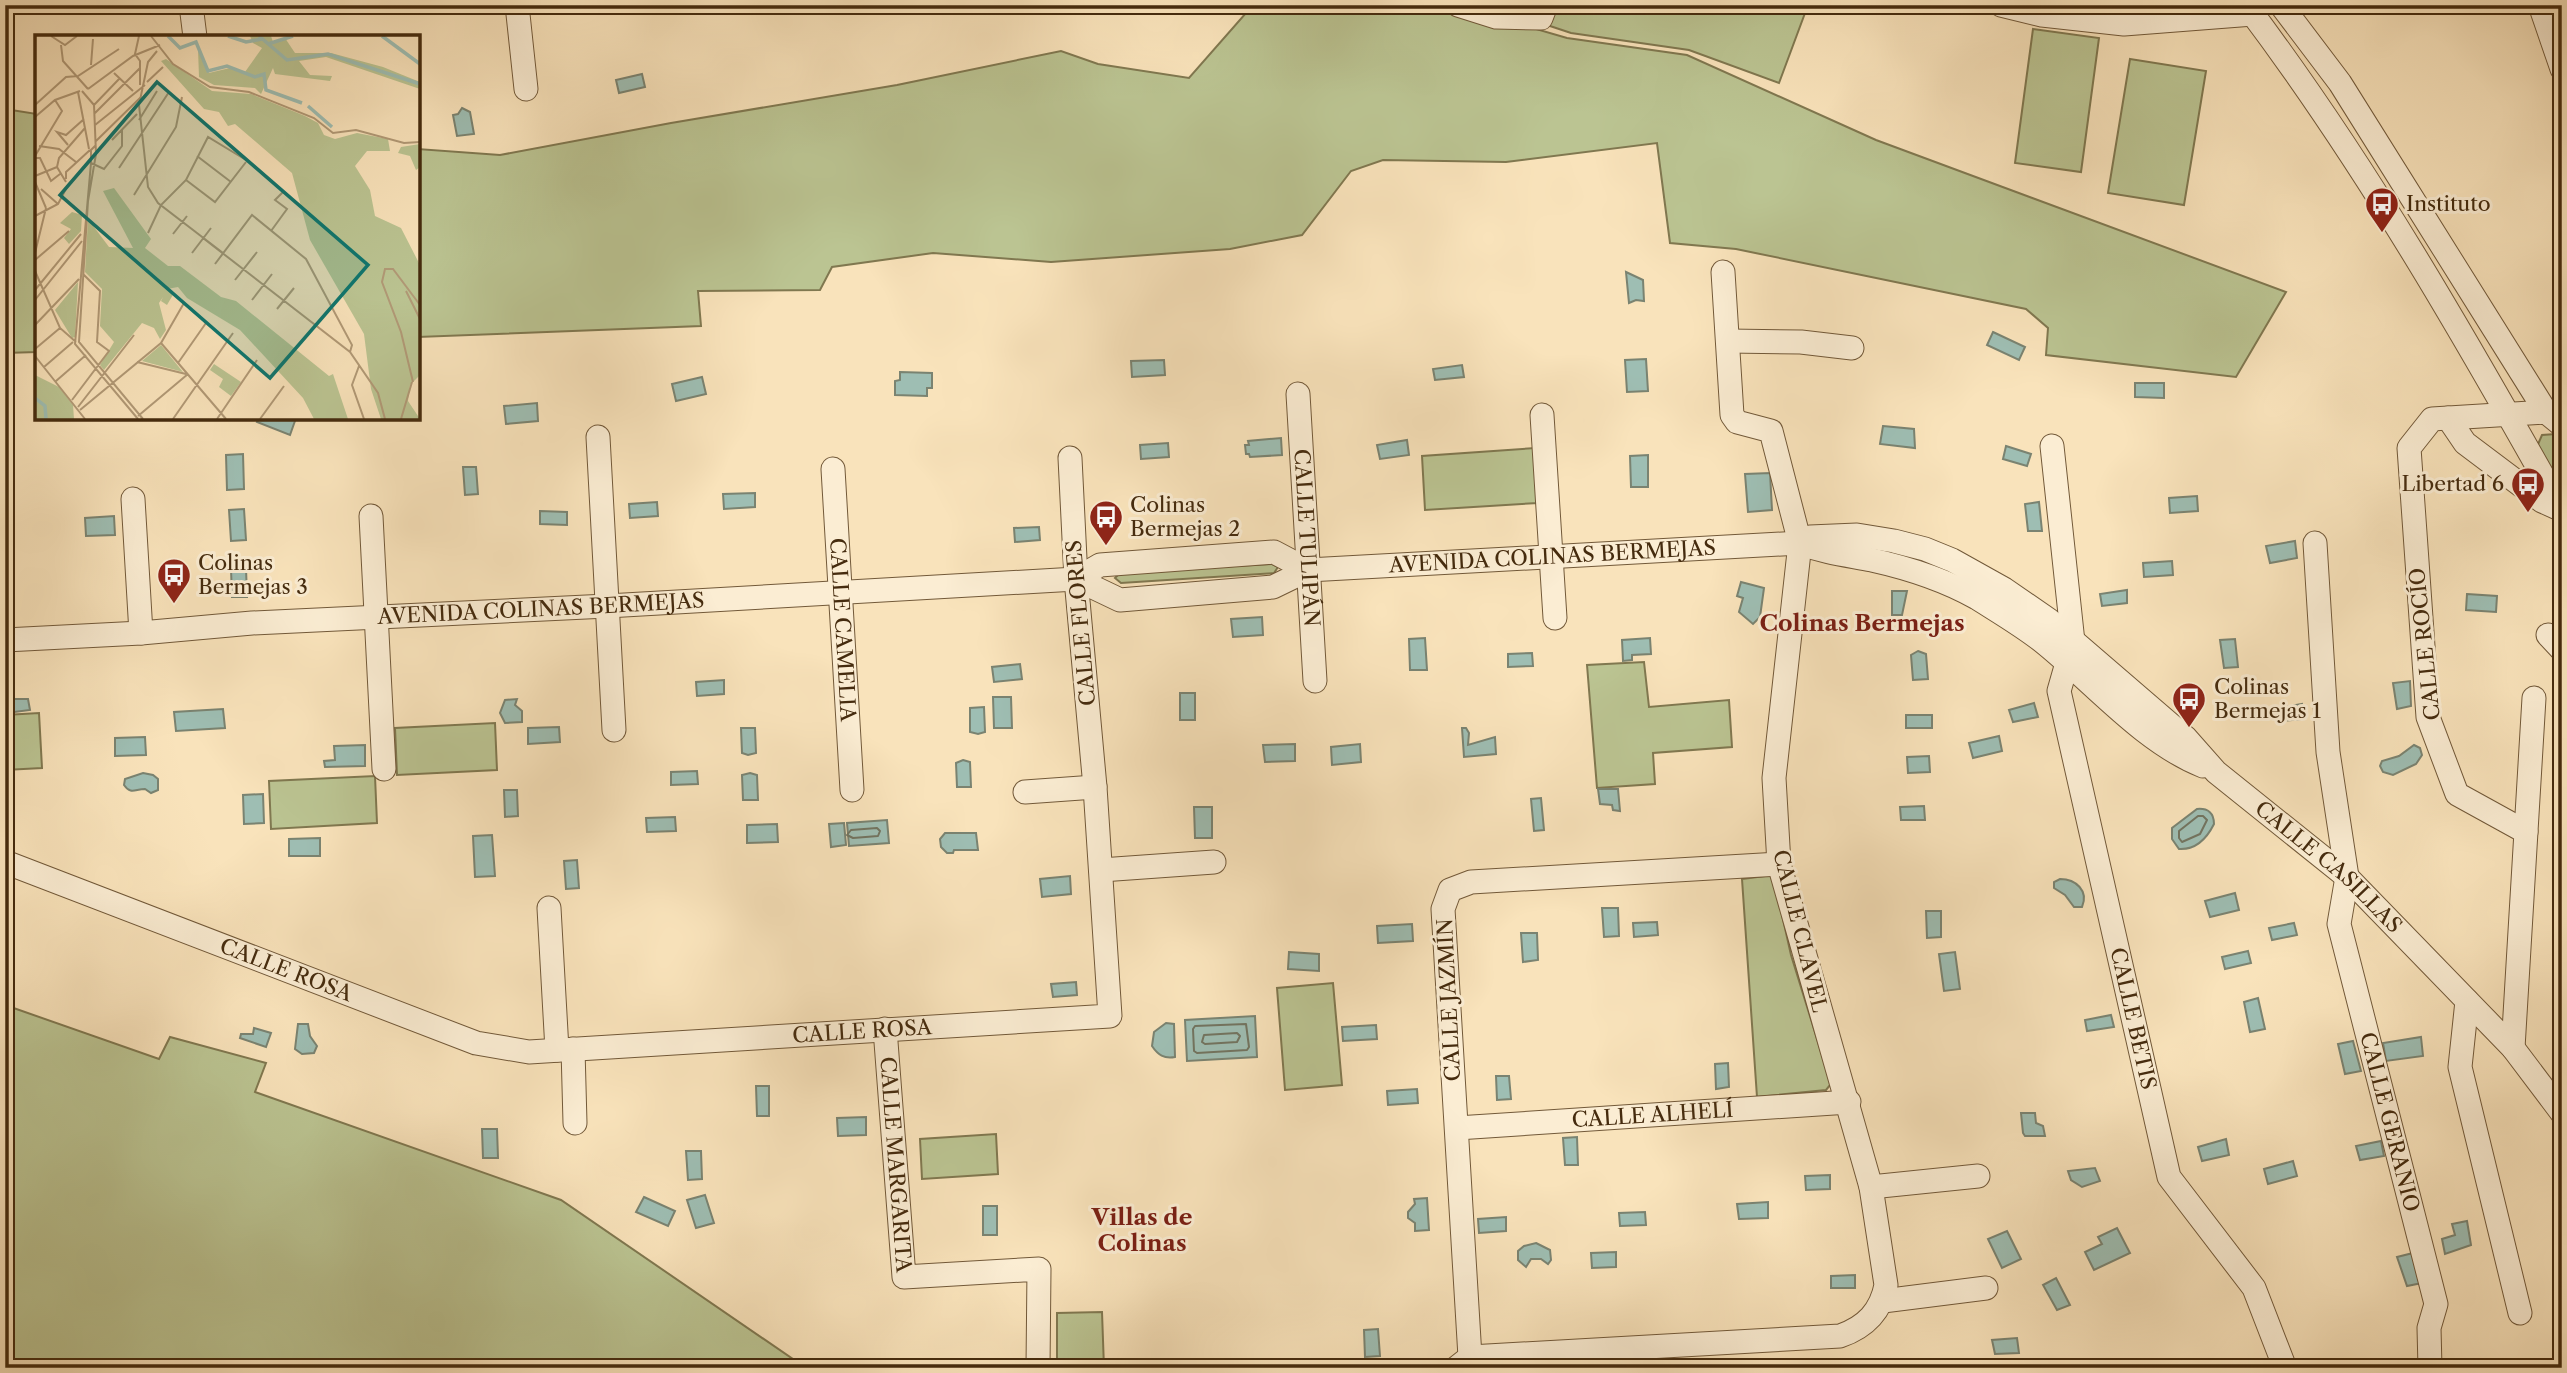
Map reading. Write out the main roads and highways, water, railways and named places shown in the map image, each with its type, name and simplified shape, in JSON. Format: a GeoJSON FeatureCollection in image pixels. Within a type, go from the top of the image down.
{"type":"FeatureCollection","features":[{"type":"Feature","properties":{"kind":"water"},"geometry":{"type":"Polygon","coordinates":[[[642,74],[645,87],[619,93],[616,80],[642,74]]]}},
{"type":"Feature","properties":{"kind":"water"},"geometry":{"type":"Polygon","coordinates":[[[462,108],[470,112],[474,134],[457,136],[453,115],[458,114],[462,108]]]}},
{"type":"Feature","properties":{"kind":"water"},"geometry":{"type":"Polygon","coordinates":[[[1626,272],[1643,280],[1644,301],[1629,303],[1626,272]]]}},
{"type":"Feature","properties":{"kind":"water"},"geometry":{"type":"Polygon","coordinates":[[[1993,332],[2025,347],[2019,360],[1987,345],[1993,332]]]}},
{"type":"Feature","properties":{"kind":"water"},"geometry":{"type":"Polygon","coordinates":[[[1646,359],[1648,391],[1627,392],[1625,360],[1646,359]]]}},
{"type":"Feature","properties":{"kind":"water"},"geometry":{"type":"Polygon","coordinates":[[[1164,360],[1165,375],[1132,377],[1131,361],[1164,360]]]}},
{"type":"Feature","properties":{"kind":"water"},"geometry":{"type":"Polygon","coordinates":[[[1462,365],[1464,377],[1435,380],[1433,369],[1462,365]]]}},
{"type":"Feature","properties":{"kind":"water"},"geometry":{"type":"Polygon","coordinates":[[[900,372],[932,373],[932,388],[927,388],[927,396],[895,395],[895,381],[900,380],[900,372]]]}},
{"type":"Feature","properties":{"kind":"water"},"geometry":{"type":"Polygon","coordinates":[[[702,377],[706,394],[676,401],[672,384],[702,377]]]}},
{"type":"Feature","properties":{"kind":"water"},"geometry":{"type":"Polygon","coordinates":[[[2135,383],[2164,383],[2164,398],[2135,397],[2135,383]]]}},
{"type":"Feature","properties":{"kind":"water"},"geometry":{"type":"Polygon","coordinates":[[[537,403],[538,421],[506,424],[504,406],[537,403]]]}},
{"type":"Feature","properties":{"kind":"water"},"geometry":{"type":"Polygon","coordinates":[[[258,420],[295,420],[290,435],[257,422],[258,420]]]}},
{"type":"Feature","properties":{"kind":"water"},"geometry":{"type":"Polygon","coordinates":[[[1883,426],[1914,429],[1915,448],[1880,444],[1883,426]]]}},
{"type":"Feature","properties":{"kind":"water"},"geometry":{"type":"Polygon","coordinates":[[[1281,438],[1282,455],[1250,457],[1246,454],[1245,445],[1249,445],[1248,441],[1281,438]]]}},
{"type":"Feature","properties":{"kind":"water"},"geometry":{"type":"Polygon","coordinates":[[[1407,440],[1409,455],[1380,459],[1377,445],[1407,440]]]}},
{"type":"Feature","properties":{"kind":"water"},"geometry":{"type":"Polygon","coordinates":[[[1168,443],[1169,457],[1141,459],[1140,445],[1168,443]]]}},
{"type":"Feature","properties":{"kind":"water"},"geometry":{"type":"Polygon","coordinates":[[[2006,446],[2031,454],[2027,466],[2003,459],[2006,446]]]}},
{"type":"Feature","properties":{"kind":"water"},"geometry":{"type":"Polygon","coordinates":[[[243,454],[244,489],[227,490],[226,455],[243,454]]]}},
{"type":"Feature","properties":{"kind":"water"},"geometry":{"type":"Polygon","coordinates":[[[1648,455],[1648,487],[1631,487],[1630,456],[1648,455]]]}},
{"type":"Feature","properties":{"kind":"water"},"geometry":{"type":"Polygon","coordinates":[[[463,467],[476,467],[478,494],[465,495],[463,467]]]}},
{"type":"Feature","properties":{"kind":"water"},"geometry":{"type":"Polygon","coordinates":[[[1770,473],[1772,510],[1748,512],[1745,474],[1770,473]]]}},
{"type":"Feature","properties":{"kind":"water"},"geometry":{"type":"Polygon","coordinates":[[[755,493],[755,507],[724,509],[723,494],[755,493]]]}},
{"type":"Feature","properties":{"kind":"water"},"geometry":{"type":"Polygon","coordinates":[[[2197,496],[2198,511],[2170,513],[2169,498],[2197,496]]]}},
{"type":"Feature","properties":{"kind":"water"},"geometry":{"type":"Polygon","coordinates":[[[657,502],[658,516],[630,518],[629,504],[657,502]]]}},
{"type":"Feature","properties":{"kind":"water"},"geometry":{"type":"Polygon","coordinates":[[[2039,502],[2042,531],[2028,531],[2025,504],[2039,502]]]}},
{"type":"Feature","properties":{"kind":"water"},"geometry":{"type":"Polygon","coordinates":[[[244,509],[246,540],[231,541],[229,510],[244,509]]]}},
{"type":"Feature","properties":{"kind":"water"},"geometry":{"type":"Polygon","coordinates":[[[540,511],[567,512],[567,525],[540,524],[540,511]]]}},
{"type":"Feature","properties":{"kind":"water"},"geometry":{"type":"Polygon","coordinates":[[[114,516],[115,535],[86,536],[85,518],[114,516]]]}},
{"type":"Feature","properties":{"kind":"water"},"geometry":{"type":"Polygon","coordinates":[[[1039,527],[1040,540],[1015,542],[1014,528],[1039,527]]]}},
{"type":"Feature","properties":{"kind":"water"},"geometry":{"type":"Polygon","coordinates":[[[2295,541],[2297,558],[2270,563],[2266,546],[2295,541]]]}},
{"type":"Feature","properties":{"kind":"water"},"geometry":{"type":"Polygon","coordinates":[[[2172,561],[2173,575],[2144,577],[2143,563],[2172,561]]]}},
{"type":"Feature","properties":{"kind":"water"},"geometry":{"type":"Polygon","coordinates":[[[246,568],[247,597],[232,597],[231,569],[246,568]]]}},
{"type":"Feature","properties":{"kind":"water"},"geometry":{"type":"Polygon","coordinates":[[[1741,582],[1764,588],[1760,617],[1753,624],[1739,612],[1743,598],[1737,596],[1741,582]]]}},
{"type":"Feature","properties":{"kind":"water"},"geometry":{"type":"Polygon","coordinates":[[[2127,590],[2127,603],[2102,606],[2100,594],[2127,590]]]}},
{"type":"Feature","properties":{"kind":"water"},"geometry":{"type":"Polygon","coordinates":[[[1892,591],[1907,591],[1902,615],[1892,615],[1892,591]]]}},
{"type":"Feature","properties":{"kind":"water"},"geometry":{"type":"Polygon","coordinates":[[[2467,594],[2497,596],[2496,612],[2466,610],[2467,594]]]}},
{"type":"Feature","properties":{"kind":"water"},"geometry":{"type":"Polygon","coordinates":[[[1262,617],[1263,635],[1233,637],[1231,619],[1262,617]]]}},
{"type":"Feature","properties":{"kind":"water"},"geometry":{"type":"Polygon","coordinates":[[[1425,638],[1427,670],[1410,670],[1409,639],[1425,638]]]}},
{"type":"Feature","properties":{"kind":"water"},"geometry":{"type":"Polygon","coordinates":[[[1650,638],[1651,654],[1632,655],[1632,660],[1623,661],[1622,640],[1650,638]]]}},
{"type":"Feature","properties":{"kind":"water"},"geometry":{"type":"Polygon","coordinates":[[[2235,639],[2238,667],[2224,668],[2220,640],[2235,639]]]}},
{"type":"Feature","properties":{"kind":"water"},"geometry":{"type":"Polygon","coordinates":[[[1918,651],[1926,654],[1928,679],[1913,680],[1911,655],[1918,651]]]}},
{"type":"Feature","properties":{"kind":"water"},"geometry":{"type":"Polygon","coordinates":[[[1532,653],[1533,666],[1508,667],[1508,654],[1532,653]]]}},
{"type":"Feature","properties":{"kind":"water"},"geometry":{"type":"Polygon","coordinates":[[[1020,664],[1022,679],[994,682],[992,667],[1020,664]]]}},
{"type":"Feature","properties":{"kind":"water"},"geometry":{"type":"Polygon","coordinates":[[[724,680],[724,694],[697,696],[696,682],[724,680]]]}},
{"type":"Feature","properties":{"kind":"water"},"geometry":{"type":"Polygon","coordinates":[[[2410,681],[2411,706],[2397,709],[2393,683],[2410,681]]]}},
{"type":"Feature","properties":{"kind":"water"},"geometry":{"type":"Polygon","coordinates":[[[1180,693],[1195,693],[1195,720],[1180,720],[1180,693]]]}},
{"type":"Feature","properties":{"kind":"water"},"geometry":{"type":"Polygon","coordinates":[[[993,697],[1011,697],[1012,728],[994,728],[993,697]]]}},
{"type":"Feature","properties":{"kind":"water"},"geometry":{"type":"Polygon","coordinates":[[[6,699],[28,699],[30,710],[6,713],[6,699]]]}},
{"type":"Feature","properties":{"kind":"water"},"geometry":{"type":"Polygon","coordinates":[[[517,699],[515,705],[522,711],[522,722],[505,723],[500,713],[505,700],[517,699]]]}},
{"type":"Feature","properties":{"kind":"water"},"geometry":{"type":"Polygon","coordinates":[[[2034,703],[2038,717],[2013,722],[2009,710],[2034,703]]]}},
{"type":"Feature","properties":{"kind":"water"},"geometry":{"type":"Polygon","coordinates":[[[2302,704],[2304,719],[2279,721],[2278,708],[2302,704]]]}},
{"type":"Feature","properties":{"kind":"water"},"geometry":{"type":"Polygon","coordinates":[[[984,707],[985,732],[970,732],[970,708],[984,707]]]}},
{"type":"Feature","properties":{"kind":"water"},"geometry":{"type":"Polygon","coordinates":[[[223,709],[225,728],[176,731],[174,712],[223,709]]]}},
{"type":"Feature","properties":{"kind":"water"},"geometry":{"type":"Polygon","coordinates":[[[1906,715],[1932,715],[1932,728],[1906,728],[1906,715]]]}},
{"type":"Feature","properties":{"kind":"water"},"geometry":{"type":"Polygon","coordinates":[[[559,727],[560,742],[528,744],[528,728],[559,727]]]}},
{"type":"Feature","properties":{"kind":"water"},"geometry":{"type":"Polygon","coordinates":[[[741,728],[755,728],[756,753],[742,753],[741,728]]]}},
{"type":"Feature","properties":{"kind":"water"},"geometry":{"type":"Polygon","coordinates":[[[1462,728],[1466,728],[1469,733],[1468,745],[1495,737],[1496,754],[1464,757],[1462,728]]]}},
{"type":"Feature","properties":{"kind":"water"},"geometry":{"type":"Polygon","coordinates":[[[1999,736],[2002,751],[1973,758],[1969,743],[1999,736]]]}},
{"type":"Feature","properties":{"kind":"water"},"geometry":{"type":"Polygon","coordinates":[[[145,737],[146,755],[115,756],[115,738],[145,737]]]}},
{"type":"Feature","properties":{"kind":"water"},"geometry":{"type":"Polygon","coordinates":[[[1295,744],[1295,761],[1265,762],[1263,745],[1295,744]]]}},
{"type":"Feature","properties":{"kind":"water"},"geometry":{"type":"Polygon","coordinates":[[[1360,744],[1361,762],[1332,765],[1331,747],[1360,744]]]}},
{"type":"Feature","properties":{"kind":"water"},"geometry":{"type":"Polygon","coordinates":[[[365,745],[365,766],[325,767],[324,761],[335,760],[334,746],[365,745]]]}},
{"type":"Feature","properties":{"kind":"water"},"geometry":{"type":"Polygon","coordinates":[[[2414,745],[2420,748],[2422,755],[2416,764],[2393,775],[2383,772],[2380,766],[2382,761],[2399,756],[2414,745]]]}},
{"type":"Feature","properties":{"kind":"water"},"geometry":{"type":"Polygon","coordinates":[[[1929,756],[1930,772],[1908,773],[1907,757],[1929,756]]]}},
{"type":"Feature","properties":{"kind":"water"},"geometry":{"type":"Polygon","coordinates":[[[963,760],[970,762],[971,787],[957,787],[956,763],[963,760]]]}},
{"type":"Feature","properties":{"kind":"water"},"geometry":{"type":"Polygon","coordinates":[[[697,771],[698,784],[671,785],[671,772],[697,771]]]}},
{"type":"Feature","properties":{"kind":"water"},"geometry":{"type":"Polygon","coordinates":[[[143,773],[158,779],[158,790],[151,793],[145,789],[131,791],[124,785],[125,779],[143,773]]]}},
{"type":"Feature","properties":{"kind":"water"},"geometry":{"type":"Polygon","coordinates":[[[742,775],[757,775],[758,800],[743,800],[742,775]]]}},
{"type":"Feature","properties":{"kind":"water"},"geometry":{"type":"Polygon","coordinates":[[[1598,789],[1618,789],[1620,811],[1613,810],[1612,805],[1600,804],[1598,789]]]}},
{"type":"Feature","properties":{"kind":"water"},"geometry":{"type":"Polygon","coordinates":[[[504,790],[517,790],[518,816],[505,817],[504,790]]]}},
{"type":"Feature","properties":{"kind":"water"},"geometry":{"type":"Polygon","coordinates":[[[263,794],[264,823],[244,824],[243,795],[263,794]]]}},
{"type":"Feature","properties":{"kind":"water"},"geometry":{"type":"Polygon","coordinates":[[[1541,798],[1544,830],[1534,831],[1531,799],[1541,798]]]}},
{"type":"Feature","properties":{"kind":"water"},"geometry":{"type":"Polygon","coordinates":[[[1924,806],[1925,820],[1901,820],[1900,807],[1924,806]]]}},
{"type":"Feature","properties":{"kind":"water"},"geometry":{"type":"Polygon","coordinates":[[[1194,807],[1212,807],[1212,838],[1195,838],[1194,807]]]}},
{"type":"Feature","properties":{"kind":"water"},"geometry":{"type":"Polygon","coordinates":[[[2197,809],[2210,812],[2214,824],[2200,842],[2179,849],[2172,839],[2172,828],[2197,809]]]}},
{"type":"Feature","properties":{"kind":"water"},"geometry":{"type":"Polygon","coordinates":[[[675,817],[676,831],[647,832],[646,818],[675,817]]]}},
{"type":"Feature","properties":{"kind":"water"},"geometry":{"type":"Polygon","coordinates":[[[887,820],[889,843],[849,846],[847,823],[887,820]]]}},
{"type":"Feature","properties":{"kind":"water"},"geometry":{"type":"Polygon","coordinates":[[[844,823],[846,845],[831,847],[829,824],[844,823]]]}},
{"type":"Feature","properties":{"kind":"water"},"geometry":{"type":"Polygon","coordinates":[[[777,824],[778,842],[747,843],[747,825],[777,824]]]}},
{"type":"Feature","properties":{"kind":"water"},"geometry":{"type":"Polygon","coordinates":[[[945,833],[976,833],[978,850],[954,850],[953,853],[947,853],[941,847],[940,839],[945,833]]]}},
{"type":"Feature","properties":{"kind":"water"},"geometry":{"type":"Polygon","coordinates":[[[492,835],[495,876],[475,877],[473,836],[492,835]]]}},
{"type":"Feature","properties":{"kind":"water"},"geometry":{"type":"Polygon","coordinates":[[[320,838],[320,856],[289,856],[289,839],[320,838]]]}},
{"type":"Feature","properties":{"kind":"water"},"geometry":{"type":"Polygon","coordinates":[[[577,860],[579,888],[566,889],[564,861],[577,860]]]}},
{"type":"Feature","properties":{"kind":"water"},"geometry":{"type":"Polygon","coordinates":[[[1070,876],[1071,894],[1042,897],[1040,879],[1070,876]]]}},
{"type":"Feature","properties":{"kind":"water"},"geometry":{"type":"Polygon","coordinates":[[[2060,879],[2071,881],[2080,887],[2084,896],[2082,907],[2074,907],[2065,895],[2054,888],[2054,882],[2060,879]]]}},
{"type":"Feature","properties":{"kind":"water"},"geometry":{"type":"Polygon","coordinates":[[[2235,893],[2239,910],[2210,917],[2205,901],[2235,893]]]}},
{"type":"Feature","properties":{"kind":"water"},"geometry":{"type":"Polygon","coordinates":[[[1602,908],[1618,908],[1619,936],[1604,937],[1602,908]]]}},
{"type":"Feature","properties":{"kind":"water"},"geometry":{"type":"Polygon","coordinates":[[[1926,911],[1941,911],[1941,937],[1927,938],[1926,911]]]}},
{"type":"Feature","properties":{"kind":"water"},"geometry":{"type":"Polygon","coordinates":[[[1657,922],[1658,935],[1634,937],[1633,923],[1657,922]]]}},
{"type":"Feature","properties":{"kind":"water"},"geometry":{"type":"Polygon","coordinates":[[[2294,923],[2297,935],[2272,940],[2269,928],[2294,923]]]}},
{"type":"Feature","properties":{"kind":"water"},"geometry":{"type":"Polygon","coordinates":[[[1412,924],[1413,941],[1378,943],[1377,926],[1412,924]]]}},
{"type":"Feature","properties":{"kind":"water"},"geometry":{"type":"Polygon","coordinates":[[[1521,933],[1537,933],[1538,960],[1523,962],[1521,933]]]}},
{"type":"Feature","properties":{"kind":"water"},"geometry":{"type":"Polygon","coordinates":[[[2248,951],[2251,963],[2225,969],[2222,957],[2248,951]]]}},
{"type":"Feature","properties":{"kind":"water"},"geometry":{"type":"Polygon","coordinates":[[[1289,952],[1319,954],[1319,971],[1288,969],[1289,952]]]}},
{"type":"Feature","properties":{"kind":"water"},"geometry":{"type":"Polygon","coordinates":[[[1955,952],[1960,989],[1944,991],[1939,954],[1955,952]]]}},
{"type":"Feature","properties":{"kind":"water"},"geometry":{"type":"Polygon","coordinates":[[[1076,982],[1077,995],[1053,997],[1051,984],[1076,982]]]}},
{"type":"Feature","properties":{"kind":"water"},"geometry":{"type":"Polygon","coordinates":[[[2258,998],[2265,1029],[2250,1032],[2244,1002],[2258,998]]]}},
{"type":"Feature","properties":{"kind":"water"},"geometry":{"type":"Polygon","coordinates":[[[2111,1015],[2114,1027],[2087,1031],[2085,1020],[2111,1015]]]}},
{"type":"Feature","properties":{"kind":"water"},"geometry":{"type":"Polygon","coordinates":[[[1255,1016],[1257,1057],[1187,1061],[1185,1020],[1255,1016]]]}},
{"type":"Feature","properties":{"kind":"water"},"geometry":{"type":"Polygon","coordinates":[[[1166,1023],[1174,1024],[1175,1057],[1162,1056],[1152,1046],[1154,1032],[1166,1023]]]}},
{"type":"Feature","properties":{"kind":"water"},"geometry":{"type":"Polygon","coordinates":[[[298,1024],[308,1024],[310,1036],[317,1046],[314,1053],[302,1054],[295,1049],[298,1024]]]}},
{"type":"Feature","properties":{"kind":"water"},"geometry":{"type":"Polygon","coordinates":[[[1376,1025],[1377,1039],[1343,1041],[1342,1027],[1376,1025]]]}},
{"type":"Feature","properties":{"kind":"water"},"geometry":{"type":"Polygon","coordinates":[[[254,1028],[271,1033],[266,1047],[240,1038],[241,1034],[253,1034],[254,1028]]]}},
{"type":"Feature","properties":{"kind":"water"},"geometry":{"type":"Polygon","coordinates":[[[2421,1037],[2423,1056],[2386,1061],[2383,1043],[2421,1037]]]}},
{"type":"Feature","properties":{"kind":"water"},"geometry":{"type":"Polygon","coordinates":[[[2353,1041],[2361,1071],[2345,1074],[2338,1044],[2353,1041]]]}},
{"type":"Feature","properties":{"kind":"water"},"geometry":{"type":"Polygon","coordinates":[[[1728,1063],[1729,1087],[1716,1089],[1715,1064],[1728,1063]]]}},
{"type":"Feature","properties":{"kind":"water"},"geometry":{"type":"Polygon","coordinates":[[[1496,1076],[1509,1076],[1511,1099],[1497,1100],[1496,1076]]]}},
{"type":"Feature","properties":{"kind":"water"},"geometry":{"type":"Polygon","coordinates":[[[756,1086],[769,1086],[769,1116],[757,1116],[756,1086]]]}},
{"type":"Feature","properties":{"kind":"water"},"geometry":{"type":"Polygon","coordinates":[[[1417,1089],[1418,1103],[1388,1105],[1387,1091],[1417,1089]]]}},
{"type":"Feature","properties":{"kind":"water"},"geometry":{"type":"Polygon","coordinates":[[[2021,1113],[2035,1113],[2036,1123],[2043,1126],[2045,1136],[2025,1136],[2021,1113]]]}},
{"type":"Feature","properties":{"kind":"water"},"geometry":{"type":"Polygon","coordinates":[[[866,1117],[866,1135],[838,1136],[837,1118],[866,1117]]]}},
{"type":"Feature","properties":{"kind":"water"},"geometry":{"type":"Polygon","coordinates":[[[482,1129],[497,1129],[498,1158],[483,1158],[482,1129]]]}},
{"type":"Feature","properties":{"kind":"water"},"geometry":{"type":"Polygon","coordinates":[[[1577,1137],[1578,1165],[1565,1165],[1563,1138],[1577,1137]]]}},
{"type":"Feature","properties":{"kind":"water"},"geometry":{"type":"Polygon","coordinates":[[[2226,1139],[2229,1155],[2202,1161],[2198,1147],[2226,1139]]]}},
{"type":"Feature","properties":{"kind":"water"},"geometry":{"type":"Polygon","coordinates":[[[2381,1141],[2384,1156],[2360,1160],[2356,1146],[2381,1141]]]}},
{"type":"Feature","properties":{"kind":"water"},"geometry":{"type":"Polygon","coordinates":[[[686,1151],[701,1151],[702,1179],[688,1180],[686,1151]]]}},
{"type":"Feature","properties":{"kind":"water"},"geometry":{"type":"Polygon","coordinates":[[[2293,1161],[2297,1176],[2268,1184],[2264,1169],[2293,1161]]]}},
{"type":"Feature","properties":{"kind":"water"},"geometry":{"type":"Polygon","coordinates":[[[2095,1168],[2100,1181],[2082,1187],[2071,1180],[2068,1171],[2095,1168]]]}},
{"type":"Feature","properties":{"kind":"water"},"geometry":{"type":"Polygon","coordinates":[[[1830,1175],[1830,1189],[1806,1190],[1805,1176],[1830,1175]]]}},
{"type":"Feature","properties":{"kind":"water"},"geometry":{"type":"Polygon","coordinates":[[[705,1195],[714,1223],[696,1228],[687,1200],[705,1195]]]}},
{"type":"Feature","properties":{"kind":"water"},"geometry":{"type":"Polygon","coordinates":[[[644,1197],[675,1211],[668,1226],[636,1212],[644,1197]]]}},
{"type":"Feature","properties":{"kind":"water"},"geometry":{"type":"Polygon","coordinates":[[[1427,1198],[1429,1230],[1415,1231],[1415,1223],[1408,1218],[1408,1212],[1415,1204],[1414,1199],[1427,1198]]]}},
{"type":"Feature","properties":{"kind":"water"},"geometry":{"type":"Polygon","coordinates":[[[1768,1202],[1768,1218],[1739,1219],[1737,1204],[1768,1202]]]}},
{"type":"Feature","properties":{"kind":"water"},"geometry":{"type":"Polygon","coordinates":[[[983,1206],[997,1206],[997,1235],[983,1235],[983,1206]]]}},
{"type":"Feature","properties":{"kind":"water"},"geometry":{"type":"Polygon","coordinates":[[[1645,1212],[1646,1225],[1620,1226],[1619,1213],[1645,1212]]]}},
{"type":"Feature","properties":{"kind":"water"},"geometry":{"type":"Polygon","coordinates":[[[1506,1217],[1506,1231],[1479,1233],[1478,1219],[1506,1217]]]}},
{"type":"Feature","properties":{"kind":"water"},"geometry":{"type":"Polygon","coordinates":[[[2467,1221],[2471,1245],[2445,1254],[2442,1239],[2455,1235],[2452,1224],[2467,1221]]]}},
{"type":"Feature","properties":{"kind":"water"},"geometry":{"type":"Polygon","coordinates":[[[2117,1228],[2130,1253],[2094,1270],[2085,1252],[2102,1244],[2098,1237],[2117,1228]]]}},
{"type":"Feature","properties":{"kind":"water"},"geometry":{"type":"Polygon","coordinates":[[[2007,1231],[2021,1259],[2002,1268],[1988,1239],[2007,1231]]]}},
{"type":"Feature","properties":{"kind":"water"},"geometry":{"type":"Polygon","coordinates":[[[1536,1243],[1550,1250],[1551,1260],[1548,1264],[1541,1259],[1531,1259],[1526,1267],[1518,1260],[1518,1251],[1524,1246],[1536,1243]]]}},
{"type":"Feature","properties":{"kind":"water"},"geometry":{"type":"Polygon","coordinates":[[[1616,1252],[1616,1267],[1592,1268],[1591,1253],[1616,1252]]]}},
{"type":"Feature","properties":{"kind":"water"},"geometry":{"type":"Polygon","coordinates":[[[2413,1253],[2422,1283],[2407,1286],[2397,1257],[2413,1253]]]}},
{"type":"Feature","properties":{"kind":"water"},"geometry":{"type":"Polygon","coordinates":[[[1855,1275],[1855,1288],[1831,1288],[1831,1276],[1855,1275]]]}},
{"type":"Feature","properties":{"kind":"water"},"geometry":{"type":"Polygon","coordinates":[[[2056,1278],[2070,1305],[2057,1310],[2043,1285],[2056,1278]]]}},
{"type":"Feature","properties":{"kind":"water"},"geometry":{"type":"Polygon","coordinates":[[[1378,1329],[1380,1356],[1365,1357],[1364,1330],[1378,1329]]]}},
{"type":"Feature","properties":{"kind":"water"},"geometry":{"type":"Polygon","coordinates":[[[2017,1338],[2019,1353],[1995,1354],[1992,1340],[2017,1338]]]}},
{"type":"Feature","properties":{"kind":"place","name":"Instituto"},"geometry":{"type":"Point","coordinates":[2382,234]}},
{"type":"Feature","properties":{"kind":"place","name":"Libertad 6"},"geometry":{"type":"Point","coordinates":[2528,514]}},
{"type":"Feature","properties":{"kind":"place","name":"Colinas Bermejas 2"},"geometry":{"type":"Point","coordinates":[1106,547]}},
{"type":"Feature","properties":{"kind":"place","name":"Colinas Bermejas 3"},"geometry":{"type":"Point","coordinates":[174,605]}},
{"type":"Feature","properties":{"kind":"place","name":"Colinas Bermejas 1"},"geometry":{"type":"Point","coordinates":[2189,729]}},
{"type":"Feature","properties":{"kind":"district","name":"Colinas Bermejas"},"geometry":{"type":"Point","coordinates":[1862,623]}},
{"type":"Feature","properties":{"kind":"district","name":"Villas de Colinas"},"geometry":{"type":"Point","coordinates":[1142,1230]}}]}
